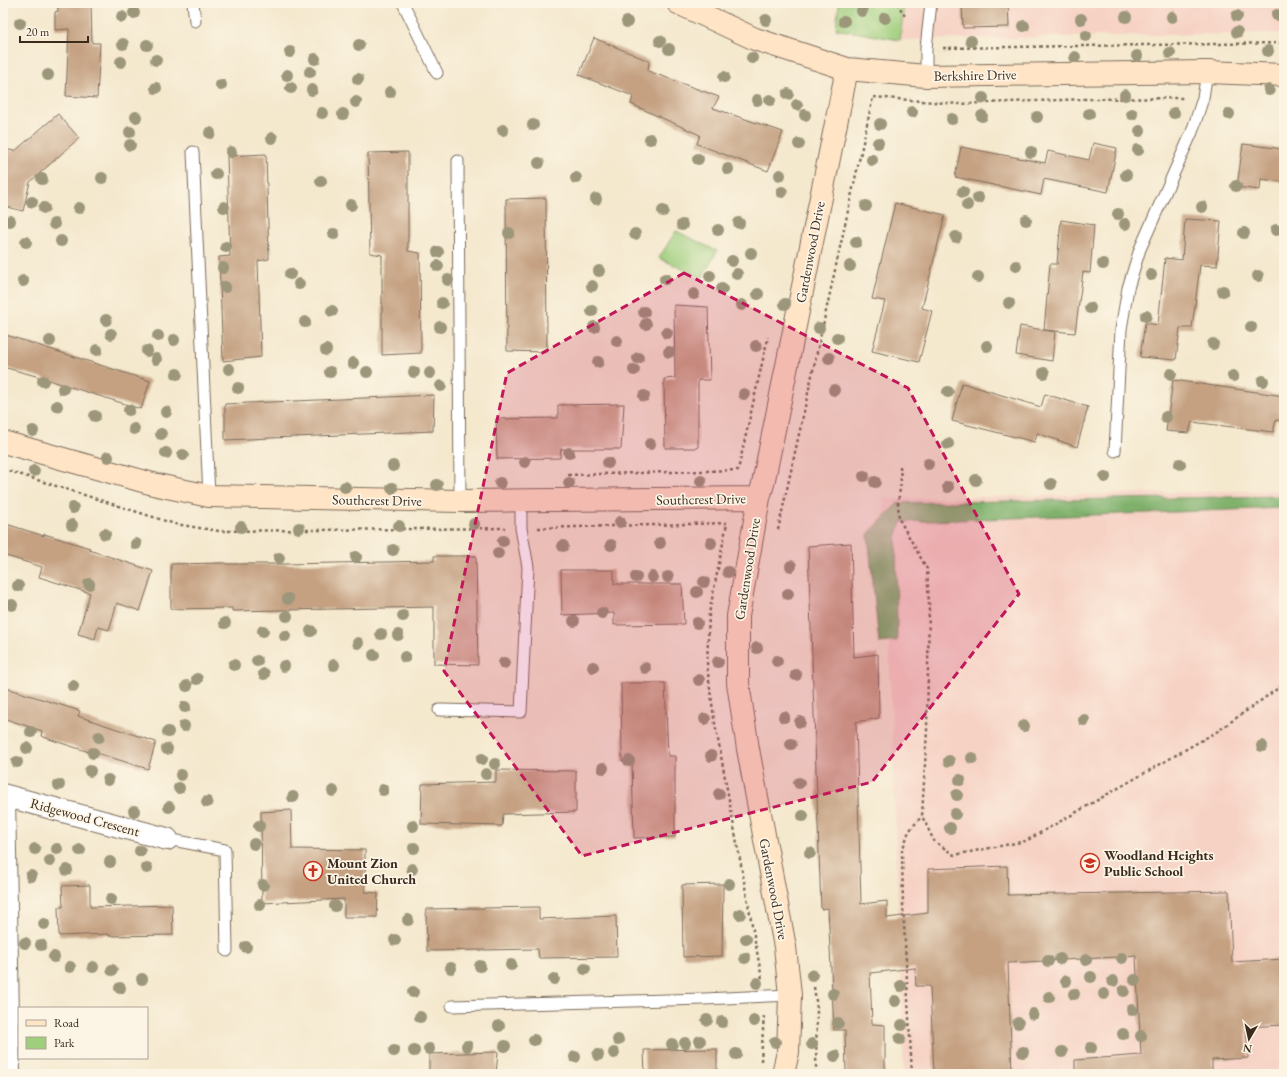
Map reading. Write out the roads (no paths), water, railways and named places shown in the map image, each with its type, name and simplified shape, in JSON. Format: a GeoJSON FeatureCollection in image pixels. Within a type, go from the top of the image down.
{"type":"FeatureCollection","features":[{"type":"Feature","properties":{"kind":"street","name":"Berkshire Drive"},"geometry":{"type":"LineString","coordinates":[[678,3],[755,39],[847,69],[926,76],[1207,72],[1284,75]]}},
{"type":"Feature","properties":{"kind":"street","name":"Gardenwood Drive"},"geometry":{"type":"LineString","coordinates":[[783,1074],[788,1052],[790,995],[785,947],[748,749],[738,683],[738,616],[759,498],[847,69]]}},
{"type":"Feature","properties":{"kind":"street","name":"Southcrest Drive"},"geometry":{"type":"LineString","coordinates":[[3,442],[153,484],[209,496],[521,502],[759,498]]}},
{"type":"Feature","properties":{"kind":"street","name":"Ridgewood Crescent"},"geometry":{"type":"LineString","coordinates":[[9,1074],[3,795],[167,839]]}},
{"type":"Feature","properties":{"kind":"lane"},"geometry":{"type":"LineString","coordinates":[[193,3],[195,21]]}},
{"type":"Feature","properties":{"kind":"lane"},"geometry":{"type":"LineString","coordinates":[[403,3],[437,73]]}},
{"type":"Feature","properties":{"kind":"lane"},"geometry":{"type":"LineString","coordinates":[[926,76],[926,48],[931,3]]}},
{"type":"Feature","properties":{"kind":"lane"},"geometry":{"type":"LineString","coordinates":[[1115,451],[1122,329],[1128,288],[1140,249],[1192,132],[1203,98],[1207,72]]}},
{"type":"Feature","properties":{"kind":"lane"},"geometry":{"type":"LineString","coordinates":[[193,152],[209,496]]}},
{"type":"Feature","properties":{"kind":"lane"},"geometry":{"type":"LineString","coordinates":[[458,161],[460,501]]}},
{"type":"Feature","properties":{"kind":"lane"},"geometry":{"type":"LineString","coordinates":[[438,710],[520,712],[528,567],[521,528],[521,502]]}},
{"type":"Feature","properties":{"kind":"lane"},"geometry":{"type":"LineString","coordinates":[[167,839],[225,850],[227,951]]}},
{"type":"Feature","properties":{"kind":"lane"},"geometry":{"type":"LineString","coordinates":[[452,1006],[704,999],[790,995]]}},
{"type":"Feature","properties":{"kind":"place","name":"Woodland Heights Public School"},"geometry":{"type":"Point","coordinates":[1090,863]}},
{"type":"Feature","properties":{"kind":"place","name":"Mount Zion United Church"},"geometry":{"type":"Point","coordinates":[313,871]}}]}
